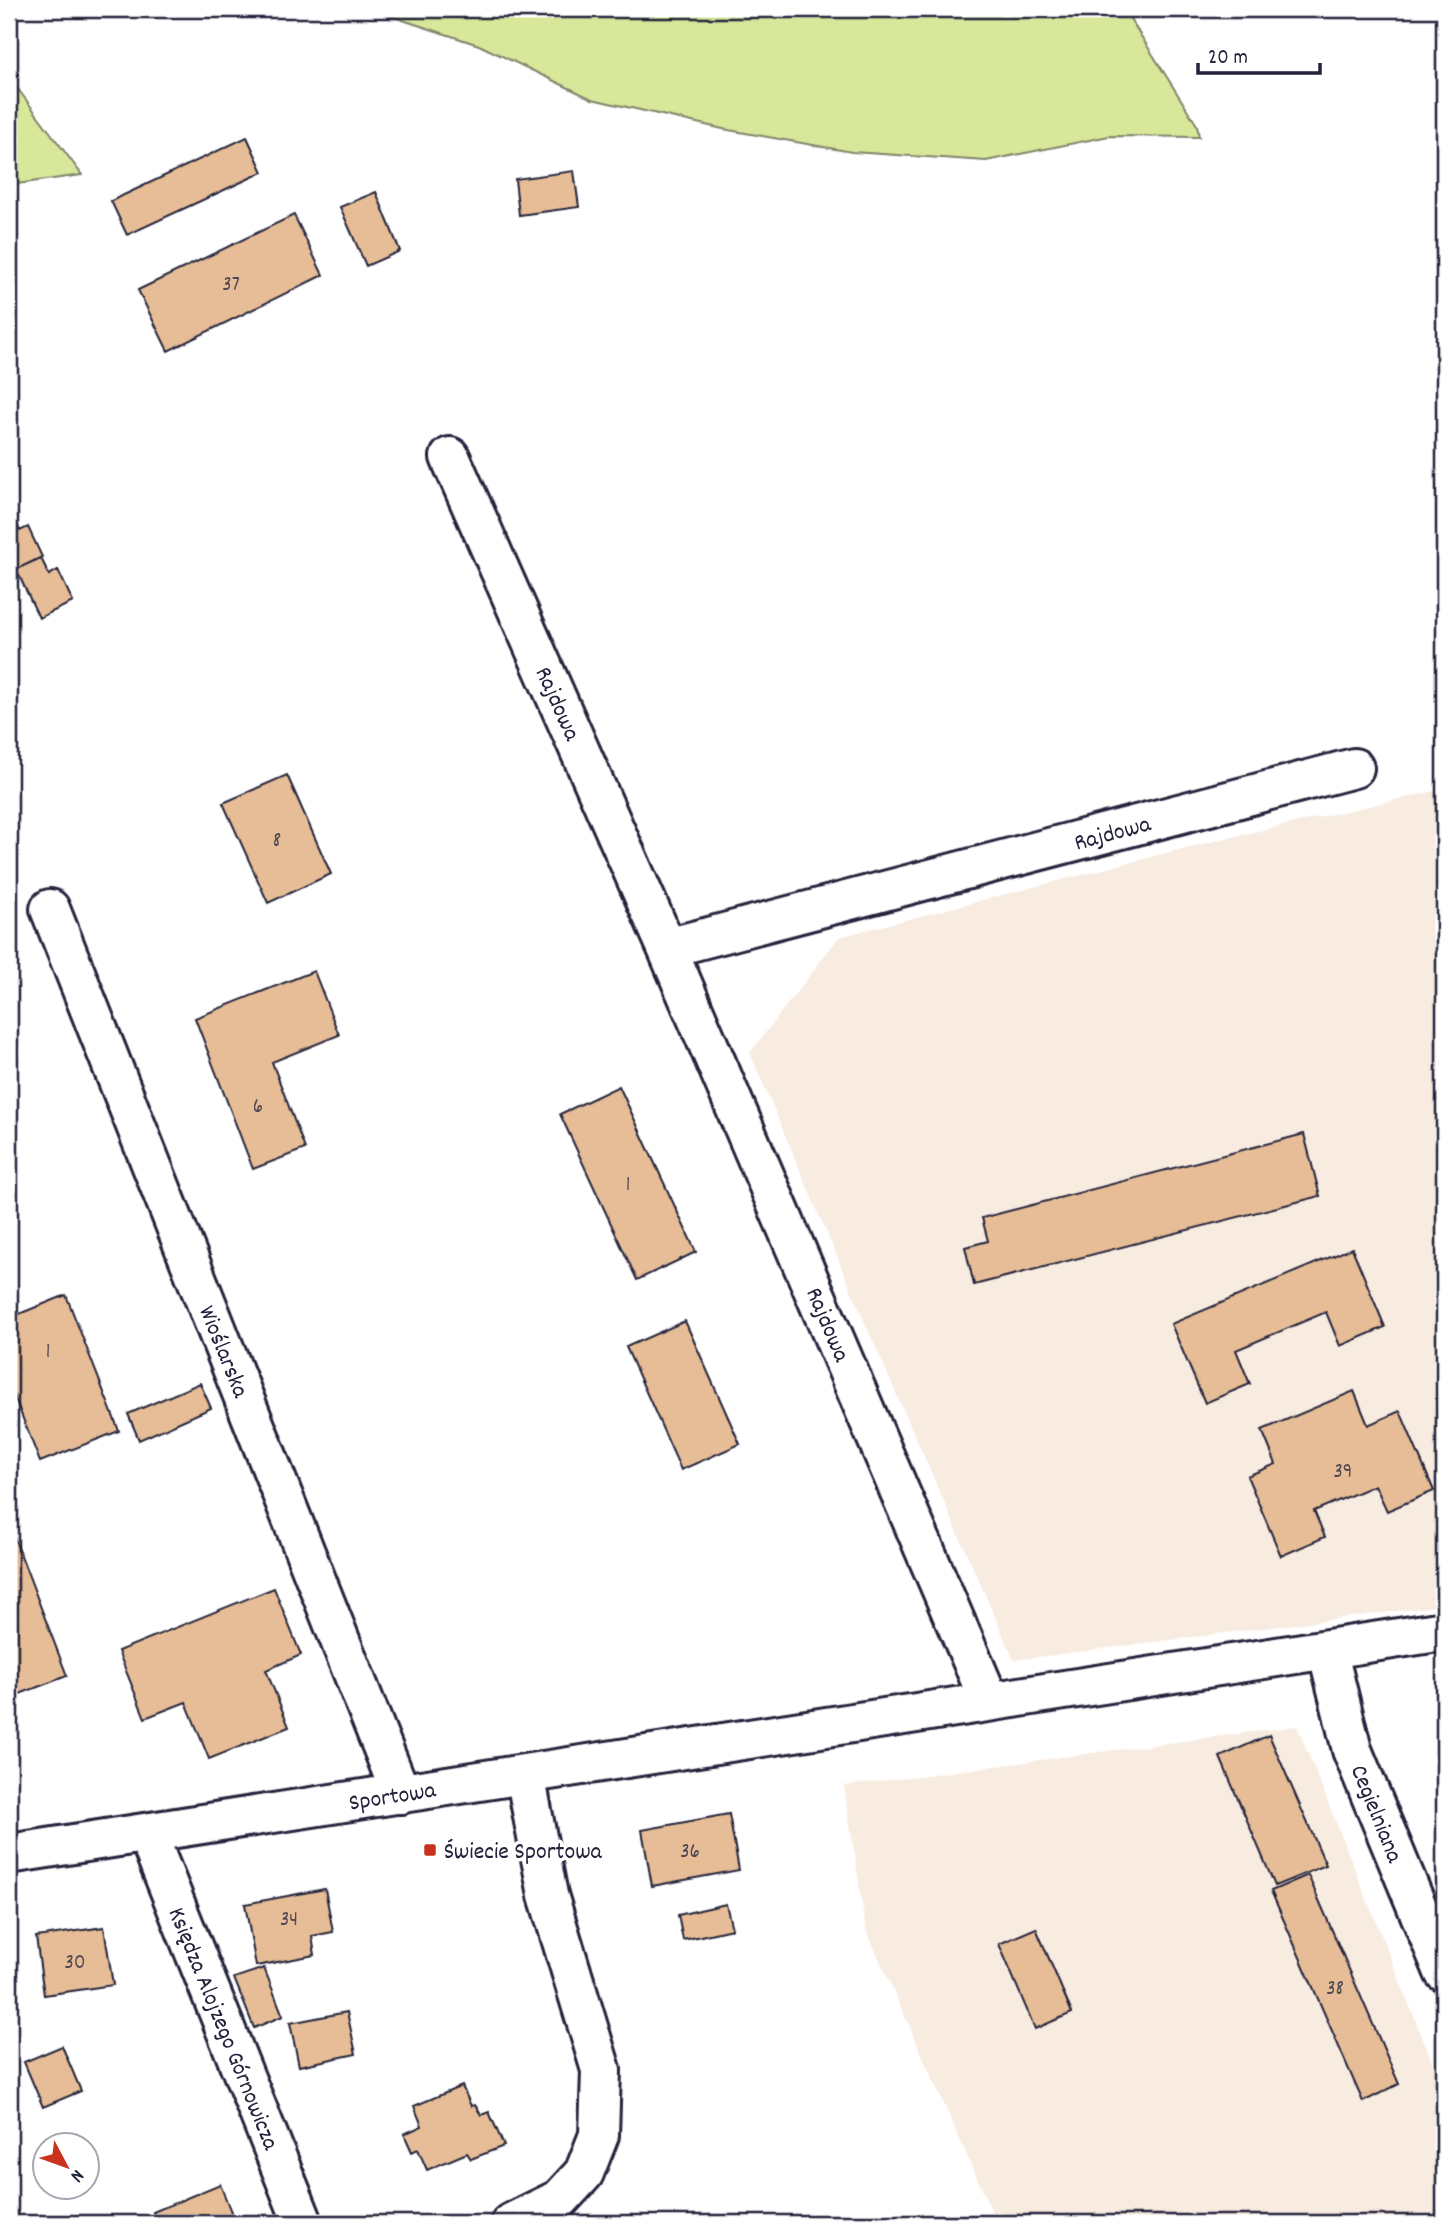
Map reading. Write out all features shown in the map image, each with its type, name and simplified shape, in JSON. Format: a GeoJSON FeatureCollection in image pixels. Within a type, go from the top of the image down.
{"type":"FeatureCollection","features":[{"type":"Feature","properties":{"kind":"street","name":"Rajdowa"},"geometry":{"type":"LineString","coordinates":[[450,457],[667,948],[989,1700]]}},
{"type":"Feature","properties":{"kind":"street","name":"Rajdowa"},"geometry":{"type":"LineString","coordinates":[[667,948],[1354,768]]}},
{"type":"Feature","properties":{"kind":"street","name":"Wioślarska"},"geometry":{"type":"LineString","coordinates":[[50,909],[401,1794]]}},
{"type":"Feature","properties":{"kind":"street","name":"Sportowa"},"geometry":{"type":"LineString","coordinates":[[9,1854],[1444,1631]]}},
{"type":"Feature","properties":{"kind":"street","name":"Cegielniana"},"geometry":{"type":"LineString","coordinates":[[1327,1649],[1352,1750],[1444,1972]]}},
{"type":"Feature","properties":{"kind":"street"},"geometry":{"type":"LineString","coordinates":[[512,2223],[560,2199],[584,2172],[599,2135],[601,2070],[548,1895],[525,1774]]}},
{"type":"Feature","properties":{"kind":"street","name":"Księdza Alojzego Górnowicza"},"geometry":{"type":"LineString","coordinates":[[147,1833],[303,2223]]}},
{"type":"Feature","properties":{"kind":"shaded area"},"geometry":{"type":"Polygon","coordinates":[[[1435,791],[1444,809],[1444,1605],[1014,1660],[750,1053],[839,937],[1206,843],[1435,791]]]}},
{"type":"Feature","properties":{"kind":"shaded area"},"geometry":{"type":"Polygon","coordinates":[[[1297,1726],[1444,2091],[1444,2223],[997,2223],[866,1929],[844,1786],[1297,1726]]]}},
{"type":"Feature","properties":{"kind":"green space"},"geometry":{"type":"Polygon","coordinates":[[[369,9],[1124,9],[1197,125],[1199,137],[1109,136],[986,161],[852,152],[723,129],[592,99],[479,45],[369,9]]]}},
{"type":"Feature","properties":{"kind":"green space"},"geometry":{"type":"Polygon","coordinates":[[[9,77],[82,175],[9,185],[9,77]]]}},
{"type":"Feature","properties":{"kind":"building"},"geometry":{"type":"Polygon","coordinates":[[[247,137],[263,172],[127,235],[111,201],[247,137]]]}},
{"type":"Feature","properties":{"kind":"building"},"geometry":{"type":"Polygon","coordinates":[[[574,171],[579,207],[519,215],[515,179],[574,171]]]}},
{"type":"Feature","properties":{"kind":"building"},"geometry":{"type":"Polygon","coordinates":[[[376,192],[400,251],[366,266],[340,207],[376,192]]]}},
{"type":"Feature","properties":{"kind":"building"},"geometry":{"type":"Polygon","coordinates":[[[294,215],[323,275],[168,351],[138,290],[294,215]]]}},
{"type":"Feature","properties":{"kind":"building"},"geometry":{"type":"Polygon","coordinates":[[[9,507],[20,531],[28,527],[42,557],[13,571],[9,563],[9,507]]]}},
{"type":"Feature","properties":{"kind":"building"},"geometry":{"type":"Polygon","coordinates":[[[41,558],[49,575],[58,570],[73,602],[39,618],[16,569],[41,558]]]}},
{"type":"Feature","properties":{"kind":"building"},"geometry":{"type":"Polygon","coordinates":[[[287,775],[331,874],[268,903],[223,803],[287,775]]]}},
{"type":"Feature","properties":{"kind":"building"},"geometry":{"type":"Polygon","coordinates":[[[314,971],[339,1035],[272,1062],[305,1149],[253,1169],[195,1018],[314,971]]]}},
{"type":"Feature","properties":{"kind":"building"},"geometry":{"type":"Polygon","coordinates":[[[619,1086],[696,1252],[637,1280],[560,1114],[619,1086]]]}},
{"type":"Feature","properties":{"kind":"building"},"geometry":{"type":"Polygon","coordinates":[[[1304,1134],[1320,1196],[974,1285],[965,1247],[988,1241],[982,1218],[1304,1134]]]}},
{"type":"Feature","properties":{"kind":"building"},"geometry":{"type":"Polygon","coordinates":[[[1352,1248],[1385,1327],[1340,1346],[1326,1312],[1236,1350],[1250,1384],[1205,1403],[1171,1324],[1352,1248]]]}},
{"type":"Feature","properties":{"kind":"building"},"geometry":{"type":"Polygon","coordinates":[[[66,1295],[119,1431],[40,1462],[9,1383],[9,1318],[66,1295]]]}},
{"type":"Feature","properties":{"kind":"building"},"geometry":{"type":"Polygon","coordinates":[[[685,1321],[740,1444],[681,1470],[626,1347],[685,1321]]]}},
{"type":"Feature","properties":{"kind":"building"},"geometry":{"type":"Polygon","coordinates":[[[200,1383],[211,1408],[139,1440],[128,1414],[200,1383]]]}},
{"type":"Feature","properties":{"kind":"building"},"geometry":{"type":"Polygon","coordinates":[[[1354,1391],[1368,1425],[1400,1411],[1434,1491],[1387,1511],[1375,1485],[1314,1511],[1325,1537],[1281,1556],[1247,1476],[1276,1464],[1262,1430],[1354,1391]]]}},
{"type":"Feature","properties":{"kind":"building"},"geometry":{"type":"Polygon","coordinates":[[[9,1524],[67,1676],[9,1698],[9,1524]]]}},
{"type":"Feature","properties":{"kind":"building"},"geometry":{"type":"Polygon","coordinates":[[[274,1588],[301,1655],[266,1670],[289,1727],[209,1759],[186,1702],[145,1718],[118,1651],[274,1588]]]}},
{"type":"Feature","properties":{"kind":"building"},"geometry":{"type":"Polygon","coordinates":[[[1269,1735],[1326,1865],[1275,1886],[1220,1757],[1269,1735]]]}},
{"type":"Feature","properties":{"kind":"building"},"geometry":{"type":"Polygon","coordinates":[[[729,1814],[739,1870],[652,1886],[642,1830],[729,1814]]]}},
{"type":"Feature","properties":{"kind":"building"},"geometry":{"type":"Polygon","coordinates":[[[1308,1875],[1399,2084],[1363,2102],[1271,1891],[1308,1875]]]}},
{"type":"Feature","properties":{"kind":"building"},"geometry":{"type":"Polygon","coordinates":[[[325,1889],[333,1932],[312,1936],[315,1955],[256,1966],[245,1904],[325,1889]]]}},
{"type":"Feature","properties":{"kind":"building"},"geometry":{"type":"Polygon","coordinates":[[[726,1904],[732,1929],[683,1940],[678,1915],[726,1904]]]}},
{"type":"Feature","properties":{"kind":"building"},"geometry":{"type":"Polygon","coordinates":[[[104,1927],[113,1985],[44,1995],[36,1937],[104,1927]]]}},
{"type":"Feature","properties":{"kind":"building"},"geometry":{"type":"Polygon","coordinates":[[[1036,1928],[1072,2013],[1035,2029],[999,1944],[1036,1928]]]}},
{"type":"Feature","properties":{"kind":"building"},"geometry":{"type":"Polygon","coordinates":[[[264,1968],[283,2016],[254,2028],[234,1978],[264,1968]]]}},
{"type":"Feature","properties":{"kind":"building"},"geometry":{"type":"Polygon","coordinates":[[[347,2012],[356,2054],[299,2066],[290,2023],[347,2012]]]}},
{"type":"Feature","properties":{"kind":"building"},"geometry":{"type":"Polygon","coordinates":[[[62,2046],[81,2091],[43,2107],[24,2062],[62,2046]]]}},
{"type":"Feature","properties":{"kind":"building"},"geometry":{"type":"Polygon","coordinates":[[[462,2086],[471,2106],[475,2105],[481,2115],[489,2112],[504,2146],[471,2159],[467,2153],[427,2170],[418,2149],[412,2152],[404,2134],[422,2126],[414,2106],[462,2086]]]}},
{"type":"Feature","properties":{"kind":"building"},"geometry":{"type":"Polygon","coordinates":[[[220,2184],[235,2222],[157,2223],[153,2212],[220,2184]]]}},
{"type":"Feature","properties":{"kind":"place","name":"Świecie Sportowa"},"geometry":{"type":"Point","coordinates":[430,1850]}}]}
